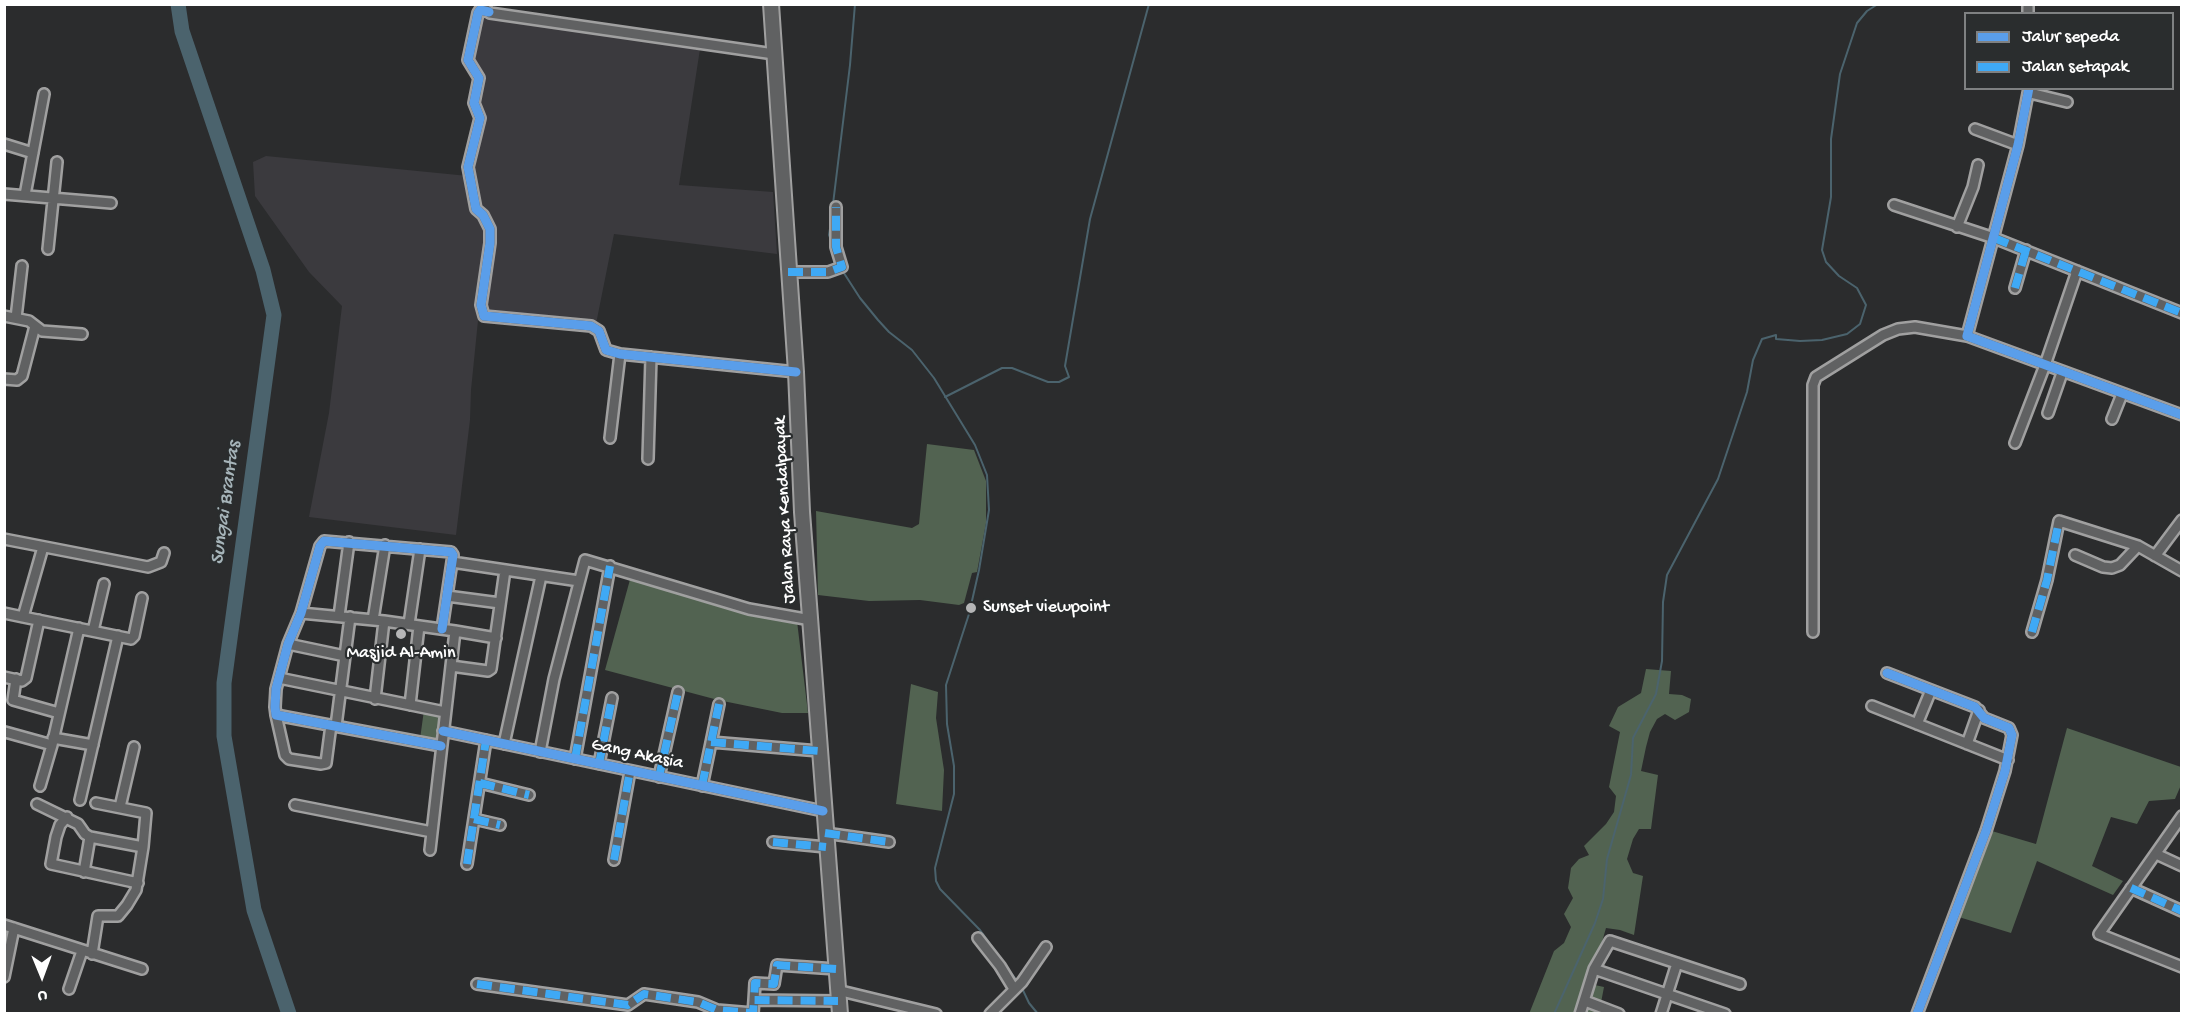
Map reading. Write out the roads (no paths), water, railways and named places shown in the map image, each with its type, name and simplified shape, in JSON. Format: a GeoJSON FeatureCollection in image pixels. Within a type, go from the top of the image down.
{"type":"FeatureCollection","features":[{"type":"Feature","properties":{"kind":"main road","name":"Jalan Raya Kendalpayak"},"geometry":{"type":"LineString","coordinates":[[771,4],[796,372],[802,512],[838,1002]]}},
{"type":"Feature","properties":{"kind":"street"},"geometry":{"type":"LineString","coordinates":[[774,54],[486,8],[480,10],[468,60],[479,78],[474,103],[480,118],[468,167],[476,209],[488,222],[490,229],[481,310],[484,315],[591,326],[599,331],[606,350],[620,354],[796,372]]}},
{"type":"Feature","properties":{"kind":"street"},"geometry":{"type":"LineString","coordinates":[[1967,336],[2018,145],[2030,91],[2067,102]]}},
{"type":"Feature","properties":{"kind":"street"},"geometry":{"type":"LineString","coordinates":[[26,195],[44,94]]}},
{"type":"Feature","properties":{"kind":"street"},"geometry":{"type":"LineString","coordinates":[[1975,129],[2018,145]]}},
{"type":"Feature","properties":{"kind":"street"},"geometry":{"type":"LineString","coordinates":[[4,144],[33,153]]}},
{"type":"Feature","properties":{"kind":"street"},"geometry":{"type":"LineString","coordinates":[[48,249],[57,162]]}},
{"type":"Feature","properties":{"kind":"street"},"geometry":{"type":"LineString","coordinates":[[1957,227],[1973,187],[1978,165]]}},
{"type":"Feature","properties":{"kind":"street"},"geometry":{"type":"LineString","coordinates":[[4,194],[111,203]]}},
{"type":"Feature","properties":{"kind":"street"},"geometry":{"type":"LineString","coordinates":[[1894,205],[2026,250],[2181,313]]}},
{"type":"Feature","properties":{"kind":"street"},"geometry":{"type":"LineString","coordinates":[[788,272],[828,272],[840,268],[836,248],[836,207]]}},
{"type":"Feature","properties":{"kind":"street"},"geometry":{"type":"LineString","coordinates":[[2015,288],[2026,250]]}},
{"type":"Feature","properties":{"kind":"street"},"geometry":{"type":"LineString","coordinates":[[16,318],[22,266]]}},
{"type":"Feature","properties":{"kind":"street"},"geometry":{"type":"LineString","coordinates":[[2015,443],[2077,271]]}},
{"type":"Feature","properties":{"kind":"street"},"geometry":{"type":"LineString","coordinates":[[4,316],[29,321],[42,331],[50,333],[82,334]]}},
{"type":"Feature","properties":{"kind":"street"},"geometry":{"type":"LineString","coordinates":[[4,379],[17,380],[22,376],[34,326]]}},
{"type":"Feature","properties":{"kind":"street"},"geometry":{"type":"LineString","coordinates":[[1813,632],[1813,385],[1816,377],[1884,335],[1898,329],[1915,327],[1967,336],[2062,373],[2181,415]]}},
{"type":"Feature","properties":{"kind":"street"},"geometry":{"type":"LineString","coordinates":[[610,438],[620,354]]}},
{"type":"Feature","properties":{"kind":"street"},"geometry":{"type":"LineString","coordinates":[[648,459],[651,357]]}},
{"type":"Feature","properties":{"kind":"street"},"geometry":{"type":"LineString","coordinates":[[2048,413],[2062,373]]}},
{"type":"Feature","properties":{"kind":"street"},"geometry":{"type":"LineString","coordinates":[[2112,418],[2122,394]]}},
{"type":"Feature","properties":{"kind":"street"},"geometry":{"type":"LineString","coordinates":[[2155,555],[2181,520]]}},
{"type":"Feature","properties":{"kind":"street"},"geometry":{"type":"LineString","coordinates":[[2032,632],[2047,580],[2059,521],[2141,547],[2181,571]]}},
{"type":"Feature","properties":{"kind":"street"},"geometry":{"type":"LineString","coordinates":[[4,539],[148,567],[161,562],[164,553]]}},
{"type":"Feature","properties":{"kind":"street"},"geometry":{"type":"LineString","coordinates":[[350,617],[341,691],[326,763],[289,759],[285,755],[276,715],[275,698],[288,644],[301,612],[320,546],[324,541],[451,552],[453,555],[442,629]]}},
{"type":"Feature","properties":{"kind":"street"},"geometry":{"type":"LineString","coordinates":[[339,616],[349,542]]}},
{"type":"Feature","properties":{"kind":"street"},"geometry":{"type":"LineString","coordinates":[[373,620],[385,545]]}},
{"type":"Feature","properties":{"kind":"street"},"geometry":{"type":"LineString","coordinates":[[22,617],[43,547]]}},
{"type":"Feature","properties":{"kind":"street"},"geometry":{"type":"LineString","coordinates":[[2075,555],[2103,567],[2112,568],[2120,565],[2141,547]]}},
{"type":"Feature","properties":{"kind":"street"},"geometry":{"type":"LineString","coordinates":[[410,705],[420,549]]}},
{"type":"Feature","properties":{"kind":"street"},"geometry":{"type":"LineString","coordinates":[[540,752],[554,679],[585,560],[749,609],[811,621]]}},
{"type":"Feature","properties":{"kind":"street"},"geometry":{"type":"LineString","coordinates":[[452,562],[579,581]]}},
{"type":"Feature","properties":{"kind":"street"},"geometry":{"type":"LineString","coordinates":[[575,759],[610,566]]}},
{"type":"Feature","properties":{"kind":"street"},"geometry":{"type":"LineString","coordinates":[[450,666],[490,670],[505,570]]}},
{"type":"Feature","properties":{"kind":"street"},"geometry":{"type":"LineString","coordinates":[[504,744],[542,576]]}},
{"type":"Feature","properties":{"kind":"street"},"geometry":{"type":"LineString","coordinates":[[93,631],[104,584]]}},
{"type":"Feature","properties":{"kind":"street"},"geometry":{"type":"LineString","coordinates":[[447,596],[500,603]]}},
{"type":"Feature","properties":{"kind":"street"},"geometry":{"type":"LineString","coordinates":[[4,613],[129,639],[133,638],[142,598]]}},
{"type":"Feature","properties":{"kind":"street"},"geometry":{"type":"LineString","coordinates":[[301,612],[384,621],[496,638]]}},
{"type":"Feature","properties":{"kind":"street"},"geometry":{"type":"LineString","coordinates":[[4,677],[22,681],[26,678],[39,620]]}},
{"type":"Feature","properties":{"kind":"street"},"geometry":{"type":"LineString","coordinates":[[375,699],[384,621]]}},
{"type":"Feature","properties":{"kind":"street"},"geometry":{"type":"LineString","coordinates":[[40,786],[79,628]]}},
{"type":"Feature","properties":{"kind":"street"},"geometry":{"type":"LineString","coordinates":[[430,850],[455,631]]}},
{"type":"Feature","properties":{"kind":"street"},"geometry":{"type":"LineString","coordinates":[[80,800],[118,636]]}},
{"type":"Feature","properties":{"kind":"street"},"geometry":{"type":"LineString","coordinates":[[288,644],[345,656]]}},
{"type":"Feature","properties":{"kind":"street"},"geometry":{"type":"LineString","coordinates":[[1887,673],[1979,710],[1984,718],[2009,728],[2011,731],[2008,760],[1986,831],[1917,1014]]}},
{"type":"Feature","properties":{"kind":"street"},"geometry":{"type":"LineString","coordinates":[[279,678],[445,712]]}},
{"type":"Feature","properties":{"kind":"street"},"geometry":{"type":"LineString","coordinates":[[16,679],[13,700],[59,713]]}},
{"type":"Feature","properties":{"kind":"street"},"geometry":{"type":"LineString","coordinates":[[1917,724],[1931,690]]}},
{"type":"Feature","properties":{"kind":"street"},"geometry":{"type":"LineString","coordinates":[[659,777],[678,692]]}},
{"type":"Feature","properties":{"kind":"street"},"geometry":{"type":"LineString","coordinates":[[599,764],[612,698]]}},
{"type":"Feature","properties":{"kind":"street"},"geometry":{"type":"LineString","coordinates":[[702,786],[719,704]]}},
{"type":"Feature","properties":{"kind":"street"},"geometry":{"type":"LineString","coordinates":[[1872,706],[2008,760]]}},
{"type":"Feature","properties":{"kind":"street"},"geometry":{"type":"LineString","coordinates":[[1967,744],[1979,710]]}},
{"type":"Feature","properties":{"kind":"street"},"geometry":{"type":"LineString","coordinates":[[276,715],[441,746]]}},
{"type":"Feature","properties":{"kind":"street","name":"Gang Akasia"},"geometry":{"type":"LineString","coordinates":[[443,731],[823,811]]}},
{"type":"Feature","properties":{"kind":"street"},"geometry":{"type":"LineString","coordinates":[[5,732],[52,741],[93,745]]}},
{"type":"Feature","properties":{"kind":"street"},"geometry":{"type":"LineString","coordinates":[[467,864],[486,740]]}},
{"type":"Feature","properties":{"kind":"street"},"geometry":{"type":"LineString","coordinates":[[711,742],[819,751]]}},
{"type":"Feature","properties":{"kind":"street"},"geometry":{"type":"LineString","coordinates":[[120,807],[134,747]]}},
{"type":"Feature","properties":{"kind":"street"},"geometry":{"type":"LineString","coordinates":[[614,860],[630,771]]}},
{"type":"Feature","properties":{"kind":"street"},"geometry":{"type":"LineString","coordinates":[[480,783],[529,795]]}},
{"type":"Feature","properties":{"kind":"street"},"geometry":{"type":"LineString","coordinates":[[69,989],[87,952],[98,916],[118,916],[127,905],[138,883],[146,813],[96,803]]}},
{"type":"Feature","properties":{"kind":"street"},"geometry":{"type":"LineString","coordinates":[[37,804],[67,817],[78,824],[90,837],[143,847]]}},
{"type":"Feature","properties":{"kind":"street"},"geometry":{"type":"LineString","coordinates":[[296,805],[432,831]]}},
{"type":"Feature","properties":{"kind":"street"},"geometry":{"type":"LineString","coordinates":[[2181,816],[2099,934],[2181,967]]}},
{"type":"Feature","properties":{"kind":"street"},"geometry":{"type":"LineString","coordinates":[[67,817],[60,825],[51,864],[138,883]]}},
{"type":"Feature","properties":{"kind":"street"},"geometry":{"type":"LineString","coordinates":[[474,819],[500,825]]}},
{"type":"Feature","properties":{"kind":"street"},"geometry":{"type":"LineString","coordinates":[[84,872],[90,837]]}},
{"type":"Feature","properties":{"kind":"street"},"geometry":{"type":"LineString","coordinates":[[773,842],[825,840],[889,842]]}},
{"type":"Feature","properties":{"kind":"street"},"geometry":{"type":"LineString","coordinates":[[2156,854],[2181,866]]}},
{"type":"Feature","properties":{"kind":"street"},"geometry":{"type":"LineString","coordinates":[[2131,888],[2181,911]]}},
{"type":"Feature","properties":{"kind":"street"},"geometry":{"type":"LineString","coordinates":[[4,977],[9,926],[142,969]]}},
{"type":"Feature","properties":{"kind":"street"},"geometry":{"type":"LineString","coordinates":[[978,938],[1017,986]]}},
{"type":"Feature","properties":{"kind":"street"},"geometry":{"type":"LineString","coordinates":[[1580,1014],[1594,969],[1611,941],[1740,984]]}},
{"type":"Feature","properties":{"kind":"street"},"geometry":{"type":"LineString","coordinates":[[990,1014],[1017,986],[1046,947]]}},
{"type":"Feature","properties":{"kind":"street"},"geometry":{"type":"LineString","coordinates":[[1661,1014],[1677,963]]}},
{"type":"Feature","properties":{"kind":"street"},"geometry":{"type":"LineString","coordinates":[[477,984],[628,1005],[644,994],[699,1002],[717,1010],[753,1013],[755,983],[774,984],[777,965],[836,969]]}},
{"type":"Feature","properties":{"kind":"street"},"geometry":{"type":"LineString","coordinates":[[1594,969],[1725,1014]]}},
{"type":"Feature","properties":{"kind":"street"},"geometry":{"type":"LineString","coordinates":[[754,1000],[838,1002],[936,1014]]}},
{"type":"Feature","properties":{"kind":"street"},"geometry":{"type":"LineString","coordinates":[[1585,1001],[1619,1014]]}},
{"type":"Feature","properties":{"kind":"waterway","name":"Sungai Brantas"},"geometry":{"type":"LineString","coordinates":[[178,4],[182,31],[263,270],[274,315],[224,683],[224,736],[254,910],[289,1014]]}},
{"type":"Feature","properties":{"kind":"waterway"},"geometry":{"type":"LineString","coordinates":[[833,204],[855,4]]}},
{"type":"Feature","properties":{"kind":"waterway"},"geometry":{"type":"LineString","coordinates":[[945,397],[1002,368],[1012,368],[1048,382],[1059,382],[1069,377],[1065,366],[1090,219],[1149,4]]}},
{"type":"Feature","properties":{"kind":"waterway"},"geometry":{"type":"LineString","coordinates":[[1554,1014],[1595,923],[1603,899],[1607,859],[1631,775],[1633,738],[1656,694],[1662,661],[1663,602],[1667,575],[1718,479],[1747,392],[1753,360],[1762,339],[1776,335],[1776,339],[1822,340],[1847,334],[1860,324],[1866,305],[1857,288],[1839,276],[1826,262],[1822,250],[1831,197],[1831,139],[1840,74],[1857,23],[1867,11],[1878,4]]}},
{"type":"Feature","properties":{"kind":"waterway"},"geometry":{"type":"LineString","coordinates":[[832,216],[829,235],[832,243]]}},
{"type":"Feature","properties":{"kind":"waterway"},"geometry":{"type":"LineString","coordinates":[[842,270],[878,320],[912,350],[934,378],[975,445],[987,475],[989,510],[979,570],[969,614],[946,685],[947,724],[954,766],[954,794],[935,868],[936,881],[940,889],[980,930],[1017,981]]}},
{"type":"Feature","properties":{"kind":"waterway"},"geometry":{"type":"LineString","coordinates":[[1021,986],[1029,1003],[1038,1014]]}},
{"type":"Feature","properties":{"kind":"place","name":"Sunset viewpoint"},"geometry":{"type":"Point","coordinates":[971,608]}},
{"type":"Feature","properties":{"kind":"place","name":"Masjid Al-Amin"},"geometry":{"type":"Point","coordinates":[401,634]}}]}
